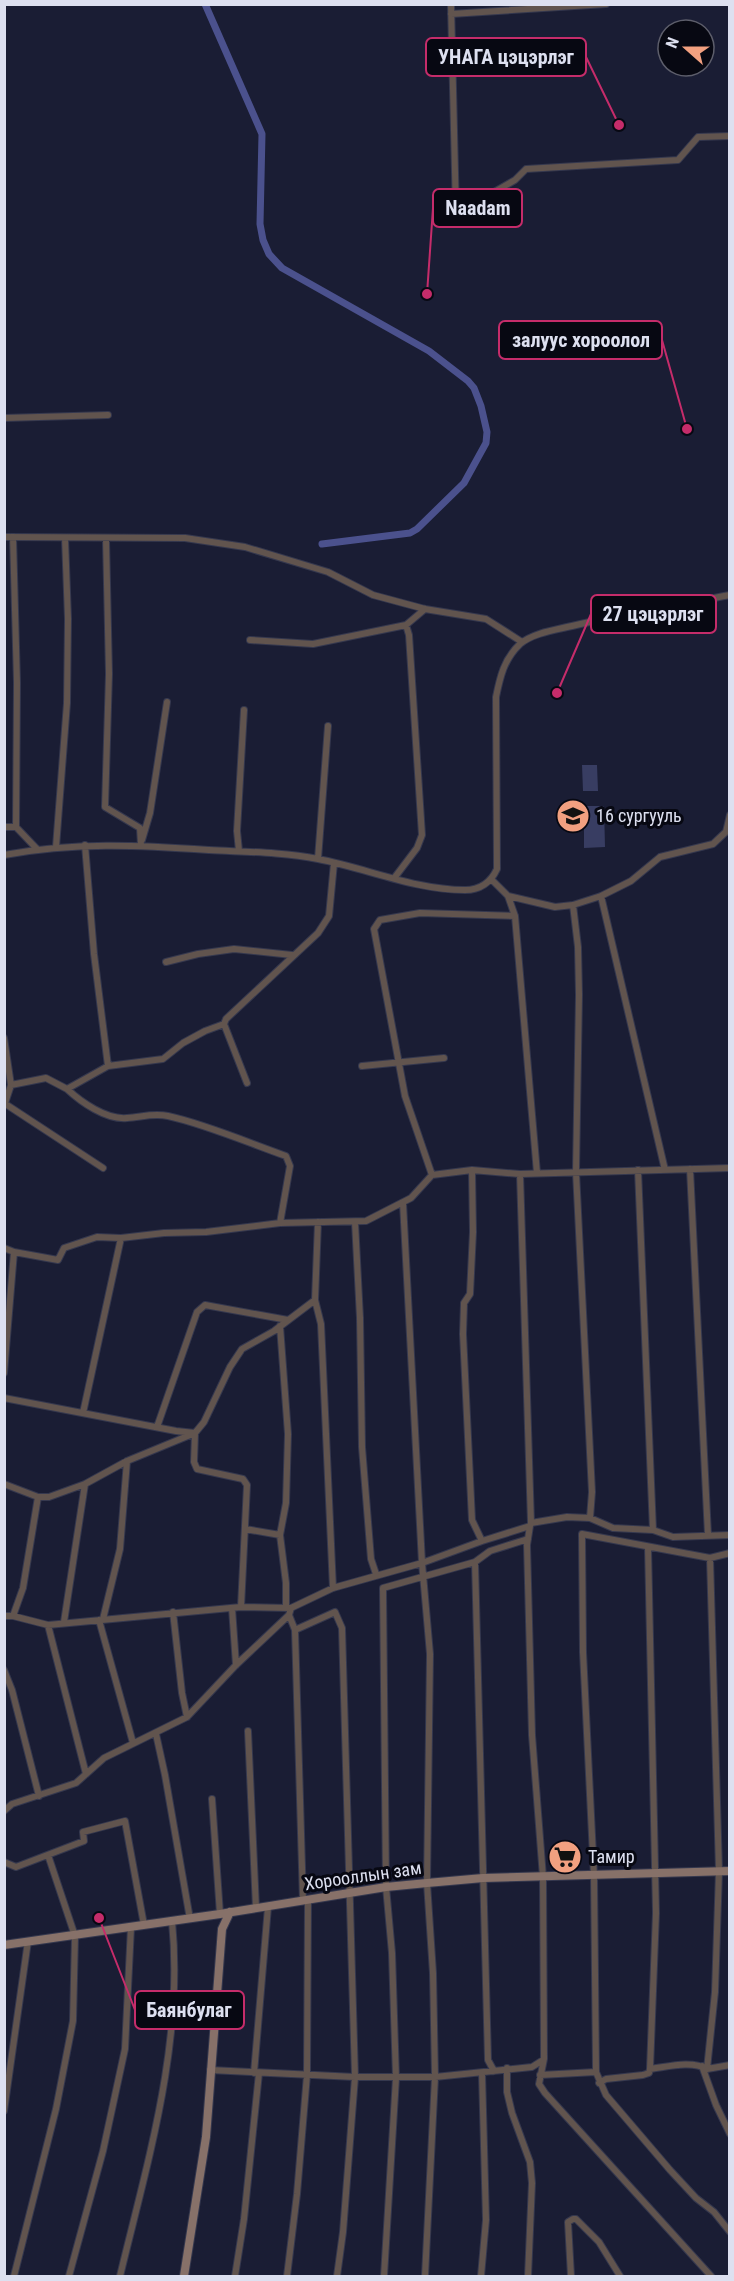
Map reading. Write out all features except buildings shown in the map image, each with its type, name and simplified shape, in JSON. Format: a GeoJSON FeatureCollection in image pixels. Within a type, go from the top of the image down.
{"type":"FeatureCollection","features":[{"type":"Feature","properties":{"kind":"street"},"geometry":{"type":"LineString","coordinates":[[451,4],[456,214],[515,180],[526,169],[678,160],[698,137],[729,136]]}},
{"type":"Feature","properties":{"kind":"street"},"geometry":{"type":"LineString","coordinates":[[451,14],[606,4]]}},
{"type":"Feature","properties":{"kind":"street"},"geometry":{"type":"LineString","coordinates":[[4,418],[108,415]]}},
{"type":"Feature","properties":{"kind":"street"},"geometry":{"type":"LineString","coordinates":[[4,537],[185,538],[245,547],[328,572],[373,595],[425,609],[486,619],[522,642]]}},
{"type":"Feature","properties":{"kind":"street"},"geometry":{"type":"LineString","coordinates":[[13,537],[17,683],[16,827],[37,849]]}},
{"type":"Feature","properties":{"kind":"street"},"geometry":{"type":"LineString","coordinates":[[56,846],[67,703],[68,619],[65,538]]}},
{"type":"Feature","properties":{"kind":"street"},"geometry":{"type":"LineString","coordinates":[[106,539],[109,674],[105,807],[140,828],[141,845]]}},
{"type":"Feature","properties":{"kind":"street"},"geometry":{"type":"LineString","coordinates":[[4,855],[56,846],[85,845],[141,845],[239,851],[318,859],[417,884],[466,890],[480,887],[492,880],[497,869],[496,697],[501,671],[510,654],[522,642],[549,632],[607,618],[729,595]]}},
{"type":"Feature","properties":{"kind":"street"},"geometry":{"type":"LineString","coordinates":[[250,640],[313,644],[406,625],[425,609]]}},
{"type":"Feature","properties":{"kind":"street"},"geometry":{"type":"LineString","coordinates":[[395,878],[417,848],[422,835],[410,647],[406,625]]}},
{"type":"Feature","properties":{"kind":"street"},"geometry":{"type":"LineString","coordinates":[[141,845],[150,813],[167,702]]}},
{"type":"Feature","properties":{"kind":"street"},"geometry":{"type":"LineString","coordinates":[[239,851],[237,831],[244,710]]}},
{"type":"Feature","properties":{"kind":"street"},"geometry":{"type":"LineString","coordinates":[[318,859],[328,726]]}},
{"type":"Feature","properties":{"kind":"street"},"geometry":{"type":"LineString","coordinates":[[508,896],[555,908],[601,896],[631,881],[660,857],[713,844],[728,830],[729,815]]}},
{"type":"Feature","properties":{"kind":"street"},"geometry":{"type":"LineString","coordinates":[[4,827],[16,827]]}},
{"type":"Feature","properties":{"kind":"street"},"geometry":{"type":"LineString","coordinates":[[85,845],[94,954],[108,1066]]}},
{"type":"Feature","properties":{"kind":"street"},"geometry":{"type":"LineString","coordinates":[[247,1083],[224,1024],[226,1019],[292,955],[318,933],[329,916],[334,863]]}},
{"type":"Feature","properties":{"kind":"street"},"geometry":{"type":"LineString","coordinates":[[492,880],[508,896],[515,916],[537,1173]]}},
{"type":"Feature","properties":{"kind":"street"},"geometry":{"type":"LineString","coordinates":[[601,896],[664,1170]]}},
{"type":"Feature","properties":{"kind":"street"},"geometry":{"type":"LineString","coordinates":[[573,905],[578,946],[579,995],[576,1172],[592,1492],[590,1518]]}},
{"type":"Feature","properties":{"kind":"street"},"geometry":{"type":"LineString","coordinates":[[432,1175],[411,1117],[398,1062],[374,929],[380,920],[414,913],[515,916]]}},
{"type":"Feature","properties":{"kind":"street"},"geometry":{"type":"LineString","coordinates":[[166,962],[198,954],[234,949],[292,955]]}},
{"type":"Feature","properties":{"kind":"street"},"geometry":{"type":"LineString","coordinates":[[67,1089],[108,1066],[163,1059],[190,1039],[224,1024]]}},
{"type":"Feature","properties":{"kind":"street"},"geometry":{"type":"LineString","coordinates":[[4,1038],[11,1085],[5,1103],[103,1168]]}},
{"type":"Feature","properties":{"kind":"street"},"geometry":{"type":"LineString","coordinates":[[362,1066],[444,1058]]}},
{"type":"Feature","properties":{"kind":"street"},"geometry":{"type":"LineString","coordinates":[[11,1085],[46,1078],[111,1117],[126,1118],[146,1114],[168,1116],[285,1156],[290,1166],[280,1223]]}},
{"type":"Feature","properties":{"kind":"street"},"geometry":{"type":"LineString","coordinates":[[4,1248],[58,1260],[64,1248],[97,1237],[121,1238],[164,1233],[206,1232],[280,1223],[366,1221],[404,1203],[432,1175],[472,1170],[520,1174],[729,1168]]}},
{"type":"Feature","properties":{"kind":"street"},"geometry":{"type":"LineString","coordinates":[[690,1169],[708,1535]]}},
{"type":"Feature","properties":{"kind":"street"},"geometry":{"type":"LineString","coordinates":[[472,1170],[473,1232],[470,1293],[464,1303],[463,1334],[472,1520],[482,1541]]}},
{"type":"Feature","properties":{"kind":"street"},"geometry":{"type":"LineString","coordinates":[[638,1170],[653,1530]]}},
{"type":"Feature","properties":{"kind":"street"},"geometry":{"type":"LineString","coordinates":[[520,1174],[530,1524],[528,1539],[532,1735],[543,1877],[544,2059],[539,2084],[711,2277]]}},
{"type":"Feature","properties":{"kind":"street"},"geometry":{"type":"LineString","coordinates":[[404,1203],[422,1563],[430,1654],[427,1883],[433,1973],[435,2077],[425,2277]]}},
{"type":"Feature","properties":{"kind":"street"},"geometry":{"type":"LineString","coordinates":[[318,1222],[315,1300],[321,1324],[333,1588]]}},
{"type":"Feature","properties":{"kind":"street"},"geometry":{"type":"LineString","coordinates":[[355,1222],[360,1318],[362,1447],[371,1559],[376,1574]]}},
{"type":"Feature","properties":{"kind":"street"},"geometry":{"type":"LineString","coordinates":[[83,1413],[121,1238]]}},
{"type":"Feature","properties":{"kind":"street"},"geometry":{"type":"LineString","coordinates":[[4,1373],[14,1252]]}},
{"type":"Feature","properties":{"kind":"street"},"geometry":{"type":"LineString","coordinates":[[4,1484],[38,1497],[49,1497],[84,1484],[128,1461],[195,1432],[204,1422],[230,1367],[242,1348],[280,1326],[315,1300]]}},
{"type":"Feature","properties":{"kind":"street"},"geometry":{"type":"LineString","coordinates":[[157,1427],[197,1312],[205,1305],[288,1320]]}},
{"type":"Feature","properties":{"kind":"street"},"geometry":{"type":"LineString","coordinates":[[280,1326],[288,1434],[286,1503],[280,1535],[289,1615],[295,1630],[306,1900],[307,2075],[287,2277]]}},
{"type":"Feature","properties":{"kind":"street"},"geometry":{"type":"LineString","coordinates":[[4,1398],[195,1432]]}},
{"type":"Feature","properties":{"kind":"street"},"geometry":{"type":"LineString","coordinates":[[195,1432],[194,1462],[196,1469],[243,1479],[247,1485],[241,1607]]}},
{"type":"Feature","properties":{"kind":"street"},"geometry":{"type":"LineString","coordinates":[[128,1461],[120,1549],[101,1619],[133,1743]]}},
{"type":"Feature","properties":{"kind":"street"},"geometry":{"type":"LineString","coordinates":[[64,1622],[84,1484]]}},
{"type":"Feature","properties":{"kind":"street"},"geometry":{"type":"LineString","coordinates":[[13,1616],[23,1588],[38,1497]]}},
{"type":"Feature","properties":{"kind":"street"},"geometry":{"type":"LineString","coordinates":[[4,1616],[48,1624],[241,1607],[288,1607],[333,1588],[376,1574],[422,1563],[530,1524],[567,1517],[590,1518],[613,1528],[653,1530],[673,1537],[729,1535]]}},
{"type":"Feature","properties":{"kind":"street"},"geometry":{"type":"LineString","coordinates":[[245,1529],[280,1535]]}},
{"type":"Feature","properties":{"kind":"street"},"geometry":{"type":"LineString","coordinates":[[729,1553],[710,1558],[582,1534],[583,1652],[594,1876],[596,2072],[606,2095],[670,2170],[696,2198],[714,2212],[729,2232]]}},
{"type":"Feature","properties":{"kind":"street"},"geometry":{"type":"LineString","coordinates":[[384,2277],[396,2078],[392,1953],[386,1887],[383,1588],[476,1562],[490,1551],[528,1539]]}},
{"type":"Feature","properties":{"kind":"street"},"geometry":{"type":"LineString","coordinates":[[599,2083],[606,2079],[643,2075],[649,2073],[650,2069],[655,1874],[648,1547]]}},
{"type":"Feature","properties":{"kind":"street"},"geometry":{"type":"LineString","coordinates":[[710,1558],[720,1871],[715,1992],[704,2068],[716,2105],[729,2134]]}},
{"type":"Feature","properties":{"kind":"street"},"geometry":{"type":"LineString","coordinates":[[476,1562],[489,2060],[494,2071]]}},
{"type":"Feature","properties":{"kind":"street"},"geometry":{"type":"LineString","coordinates":[[232,1608],[236,1665]]}},
{"type":"Feature","properties":{"kind":"street"},"geometry":{"type":"LineString","coordinates":[[173,1612],[182,1694],[187,1717]]}},
{"type":"Feature","properties":{"kind":"street"},"geometry":{"type":"LineString","coordinates":[[295,1630],[335,1612],[342,1628],[355,2077],[338,2277]]}},
{"type":"Feature","properties":{"kind":"street"},"geometry":{"type":"LineString","coordinates":[[4,1810],[12,1804],[76,1783],[104,1758],[187,1717],[236,1665],[289,1615]]}},
{"type":"Feature","properties":{"kind":"street"},"geometry":{"type":"LineString","coordinates":[[48,1624],[86,1774]]}},
{"type":"Feature","properties":{"kind":"street"},"geometry":{"type":"LineString","coordinates":[[4,1670],[12,1690],[39,1796]]}},
{"type":"Feature","properties":{"kind":"street"},"geometry":{"type":"LineString","coordinates":[[248,1731],[256,1908]]}},
{"type":"Feature","properties":{"kind":"street"},"geometry":{"type":"LineString","coordinates":[[156,1734],[190,1919]]}},
{"type":"Feature","properties":{"kind":"street"},"geometry":{"type":"LineString","coordinates":[[212,1799],[220,1914]]}},
{"type":"Feature","properties":{"kind":"street"},"geometry":{"type":"LineString","coordinates":[[4,1862],[16,1867],[84,1841],[83,1832],[125,1821],[144,1925]]}},
{"type":"Feature","properties":{"kind":"street"},"geometry":{"type":"LineString","coordinates":[[14,2277],[56,2109],[70,2032],[75,1936],[48,1855]]}},
{"type":"Feature","properties":{"kind":"street","name":"Хорооллын зам"},"geometry":{"type":"LineString","coordinates":[[4,1945],[190,1919],[386,1887],[483,1878],[729,1871]]}},
{"type":"Feature","properties":{"kind":"street"},"geometry":{"type":"LineString","coordinates":[[235,2277],[244,2219],[267,1907]]}},
{"type":"Feature","properties":{"kind":"street"},"geometry":{"type":"LineString","coordinates":[[184,2277],[206,2137],[222,1929],[230,1912]]}},
{"type":"Feature","properties":{"kind":"street"},"geometry":{"type":"LineString","coordinates":[[120,2277],[157,2126],[168,2067],[174,1999],[172,1921]]}},
{"type":"Feature","properties":{"kind":"street"},"geometry":{"type":"LineString","coordinates":[[69,2277],[102,2151],[124,2049],[130,1927]]}},
{"type":"Feature","properties":{"kind":"street"},"geometry":{"type":"LineString","coordinates":[[4,2111],[28,1941]]}},
{"type":"Feature","properties":{"kind":"street"},"geometry":{"type":"LineString","coordinates":[[210,2070],[355,2077],[435,2077],[532,2067],[544,2059]]}},
{"type":"Feature","properties":{"kind":"street"},"geometry":{"type":"LineString","coordinates":[[650,2069],[679,2065],[704,2068],[729,2065]]}},
{"type":"Feature","properties":{"kind":"street"},"geometry":{"type":"LineString","coordinates":[[507,2068],[507,2092],[512,2114],[531,2162],[528,2277]]}},
{"type":"Feature","properties":{"kind":"street"},"geometry":{"type":"LineString","coordinates":[[540,2075],[596,2072]]}},
{"type":"Feature","properties":{"kind":"street"},"geometry":{"type":"LineString","coordinates":[[481,2277],[486,2220],[482,2073]]}},
{"type":"Feature","properties":{"kind":"street"},"geometry":{"type":"LineString","coordinates":[[572,2277],[568,2222],[576,2219],[599,2242],[620,2277]]}},
{"type":"Feature","properties":{"kind":"shaded area"},"geometry":{"type":"Polygon","coordinates":[[[582,765],[597,765],[598,791],[583,791],[582,765]]]}},
{"type":"Feature","properties":{"kind":"shaded area"},"geometry":{"type":"Polygon","coordinates":[[[584,806],[604,806],[605,847],[584,848],[584,806]]]}},
{"type":"Feature","properties":{"kind":"waterway"},"geometry":{"type":"LineString","coordinates":[[205,4],[262,134],[260,224],[269,254],[282,268],[429,351],[468,381],[474,388],[481,406],[487,432],[486,443],[464,483],[417,529],[410,533],[322,544]]}},
{"type":"Feature","properties":{"kind":"place","name":"УНАГА цэцэрлэг"},"geometry":{"type":"Point","coordinates":[619,125]}},
{"type":"Feature","properties":{"kind":"place","name":"Naadam"},"geometry":{"type":"Point","coordinates":[427,294]}},
{"type":"Feature","properties":{"kind":"place","name":"залуус хороолол"},"geometry":{"type":"Point","coordinates":[687,429]}},
{"type":"Feature","properties":{"kind":"place","name":"27 цэцэрлэг"},"geometry":{"type":"Point","coordinates":[557,693]}},
{"type":"Feature","properties":{"kind":"place","name":"16 сургууль"},"geometry":{"type":"Point","coordinates":[573,816]}},
{"type":"Feature","properties":{"kind":"place","name":"Тамир"},"geometry":{"type":"Point","coordinates":[565,1857]}},
{"type":"Feature","properties":{"kind":"place","name":"Баянбулаг"},"geometry":{"type":"Point","coordinates":[99,1918]}}]}
